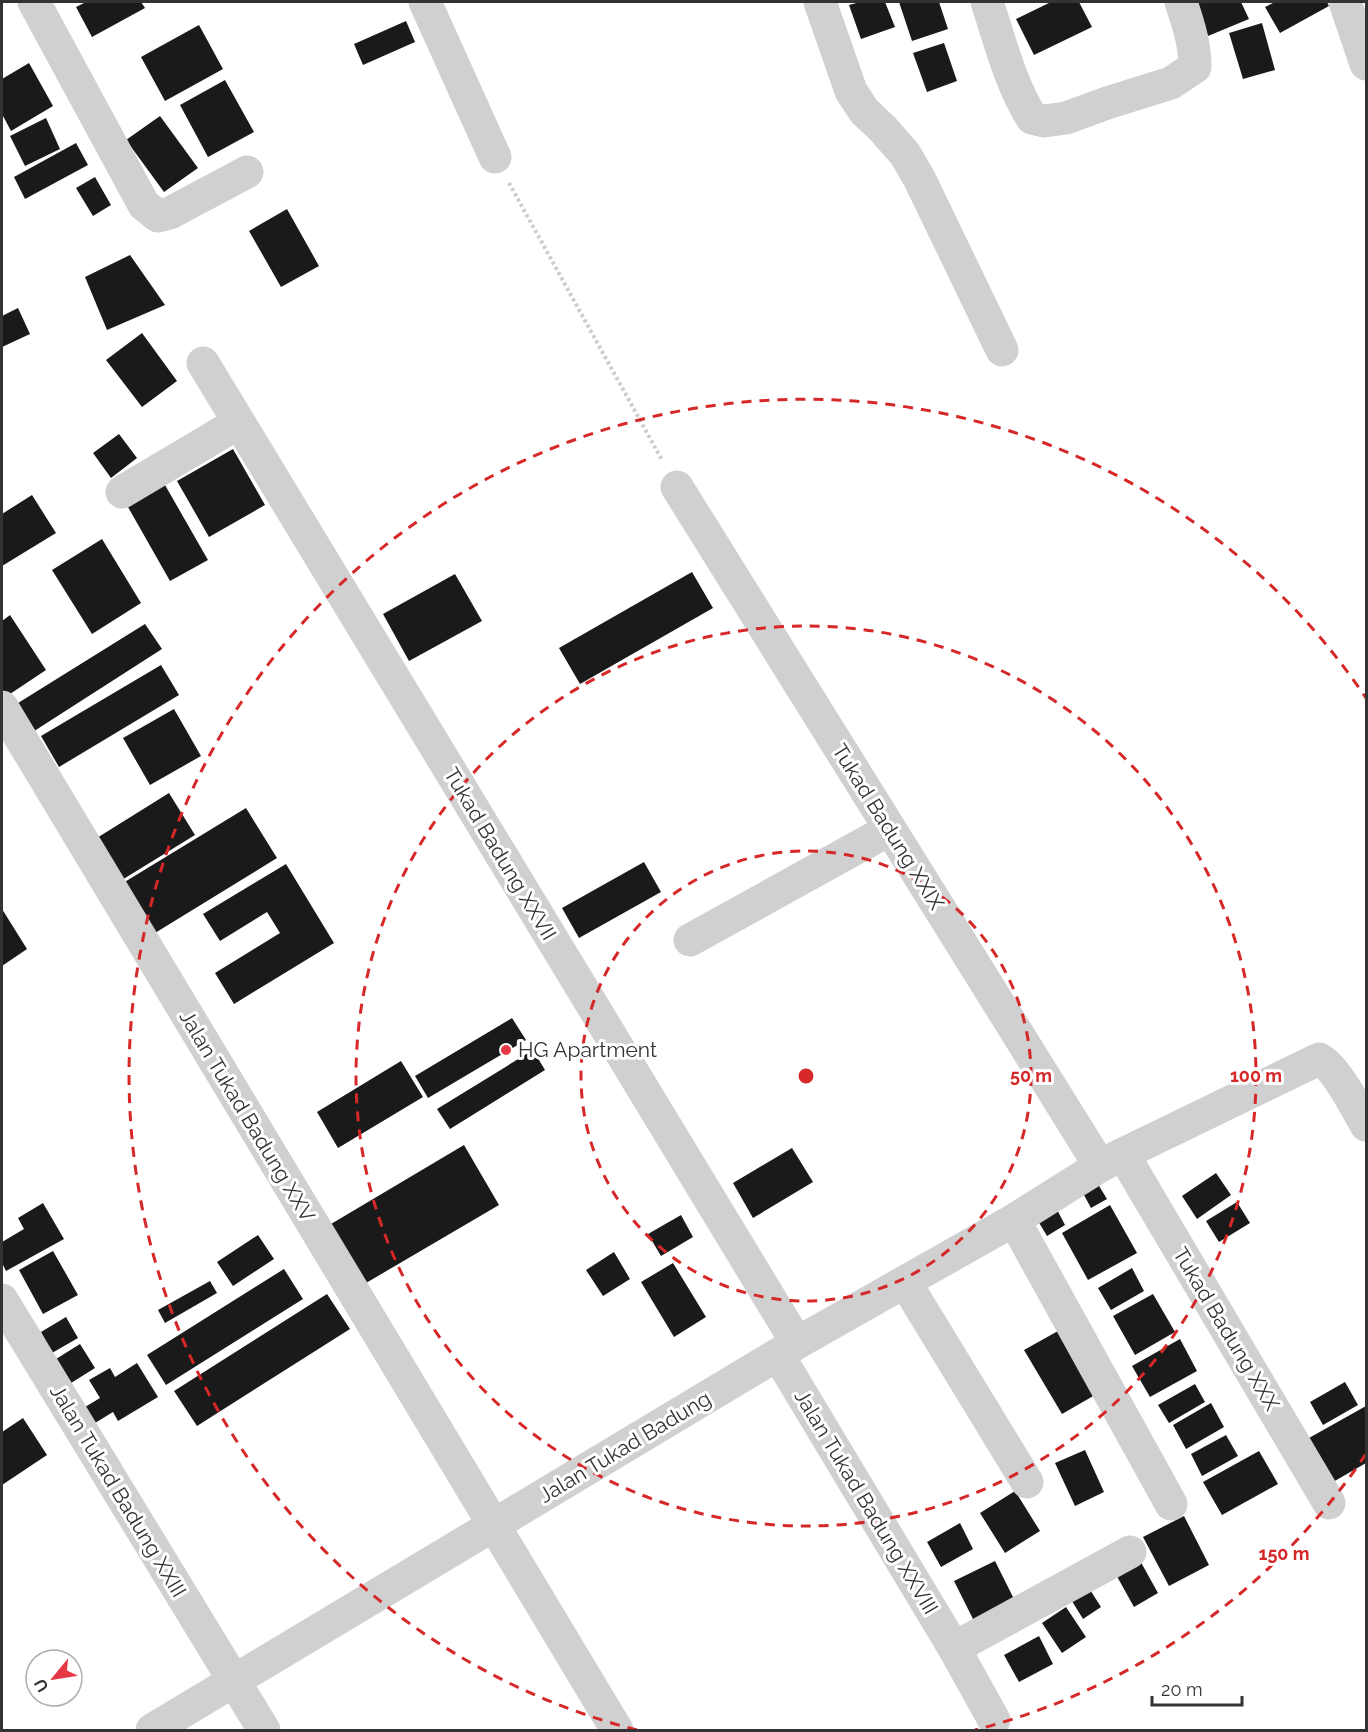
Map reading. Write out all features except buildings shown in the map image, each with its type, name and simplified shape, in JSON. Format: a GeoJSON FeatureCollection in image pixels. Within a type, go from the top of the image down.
{"type":"FeatureCollection","features":[{"type":"Feature","properties":{"kind":"street"},"geometry":{"type":"LineString","coordinates":[[34,2],[144,205],[158,216],[170,213],[247,172]]}},
{"type":"Feature","properties":{"kind":"street"},"geometry":{"type":"LineString","coordinates":[[425,2],[495,157]]}},
{"type":"Feature","properties":{"kind":"street"},"geometry":{"type":"LineString","coordinates":[[820,2],[851,91],[864,111],[905,154],[920,180],[1002,350]]}},
{"type":"Feature","properties":{"kind":"street"},"geometry":{"type":"LineString","coordinates":[[987,2],[1010,72],[1023,103],[1032,118],[1044,121],[1066,118],[1171,83],[1195,67],[1191,34],[1181,2]]}},
{"type":"Feature","properties":{"kind":"street"},"geometry":{"type":"LineString","coordinates":[[1345,2],[1366,64]]}},
{"type":"Feature","properties":{"kind":"street","name":"Tukad Badung XXVII"},"geometry":{"type":"LineString","coordinates":[[203,363],[788,1349]]}},
{"type":"Feature","properties":{"kind":"street"},"geometry":{"type":"LineString","coordinates":[[122,492],[238,423]]}},
{"type":"Feature","properties":{"kind":"street","name":"Tukad Badung XXIX"},"geometry":{"type":"LineString","coordinates":[[677,487],[888,826],[1112,1160]]}},
{"type":"Feature","properties":{"kind":"street","name":"Jalan Tukad Badung XXV"},"geometry":{"type":"LineString","coordinates":[[2,707],[617,1731]]}},
{"type":"Feature","properties":{"kind":"street"},"geometry":{"type":"LineString","coordinates":[[690,940],[876,837],[888,826]]}},
{"type":"Feature","properties":{"kind":"street","name":"Jalan Tukad Badung"},"geometry":{"type":"LineString","coordinates":[[152,1731],[493,1524],[788,1349],[1014,1220],[1112,1160],[1318,1059],[1334,1073],[1366,1125]]}},
{"type":"Feature","properties":{"kind":"street","name":"Tukad Badung XXX"},"geometry":{"type":"LineString","coordinates":[[1112,1160],[1329,1503]]}},
{"type":"Feature","properties":{"kind":"street"},"geometry":{"type":"LineString","coordinates":[[1014,1220],[1171,1504]]}},
{"type":"Feature","properties":{"kind":"street"},"geometry":{"type":"LineString","coordinates":[[905,1282],[1027,1482]]}},
{"type":"Feature","properties":{"kind":"street","name":"Jalan Tukad Badung XXIII"},"geometry":{"type":"LineString","coordinates":[[2,1299],[264,1731]]}},
{"type":"Feature","properties":{"kind":"street","name":"Jalan Tukad Badung XXVIII"},"geometry":{"type":"LineString","coordinates":[[788,1349],[994,1719]]}},
{"type":"Feature","properties":{"kind":"street"},"geometry":{"type":"LineString","coordinates":[[954,1648],[1130,1552]]}},
{"type":"Feature","properties":{"kind":"path"},"geometry":{"type":"LineString","coordinates":[[495,157],[677,487]]}},
{"type":"Feature","properties":{"kind":"place","name":"HG Apartment"},"geometry":{"type":"Point","coordinates":[506,1050]}}]}
